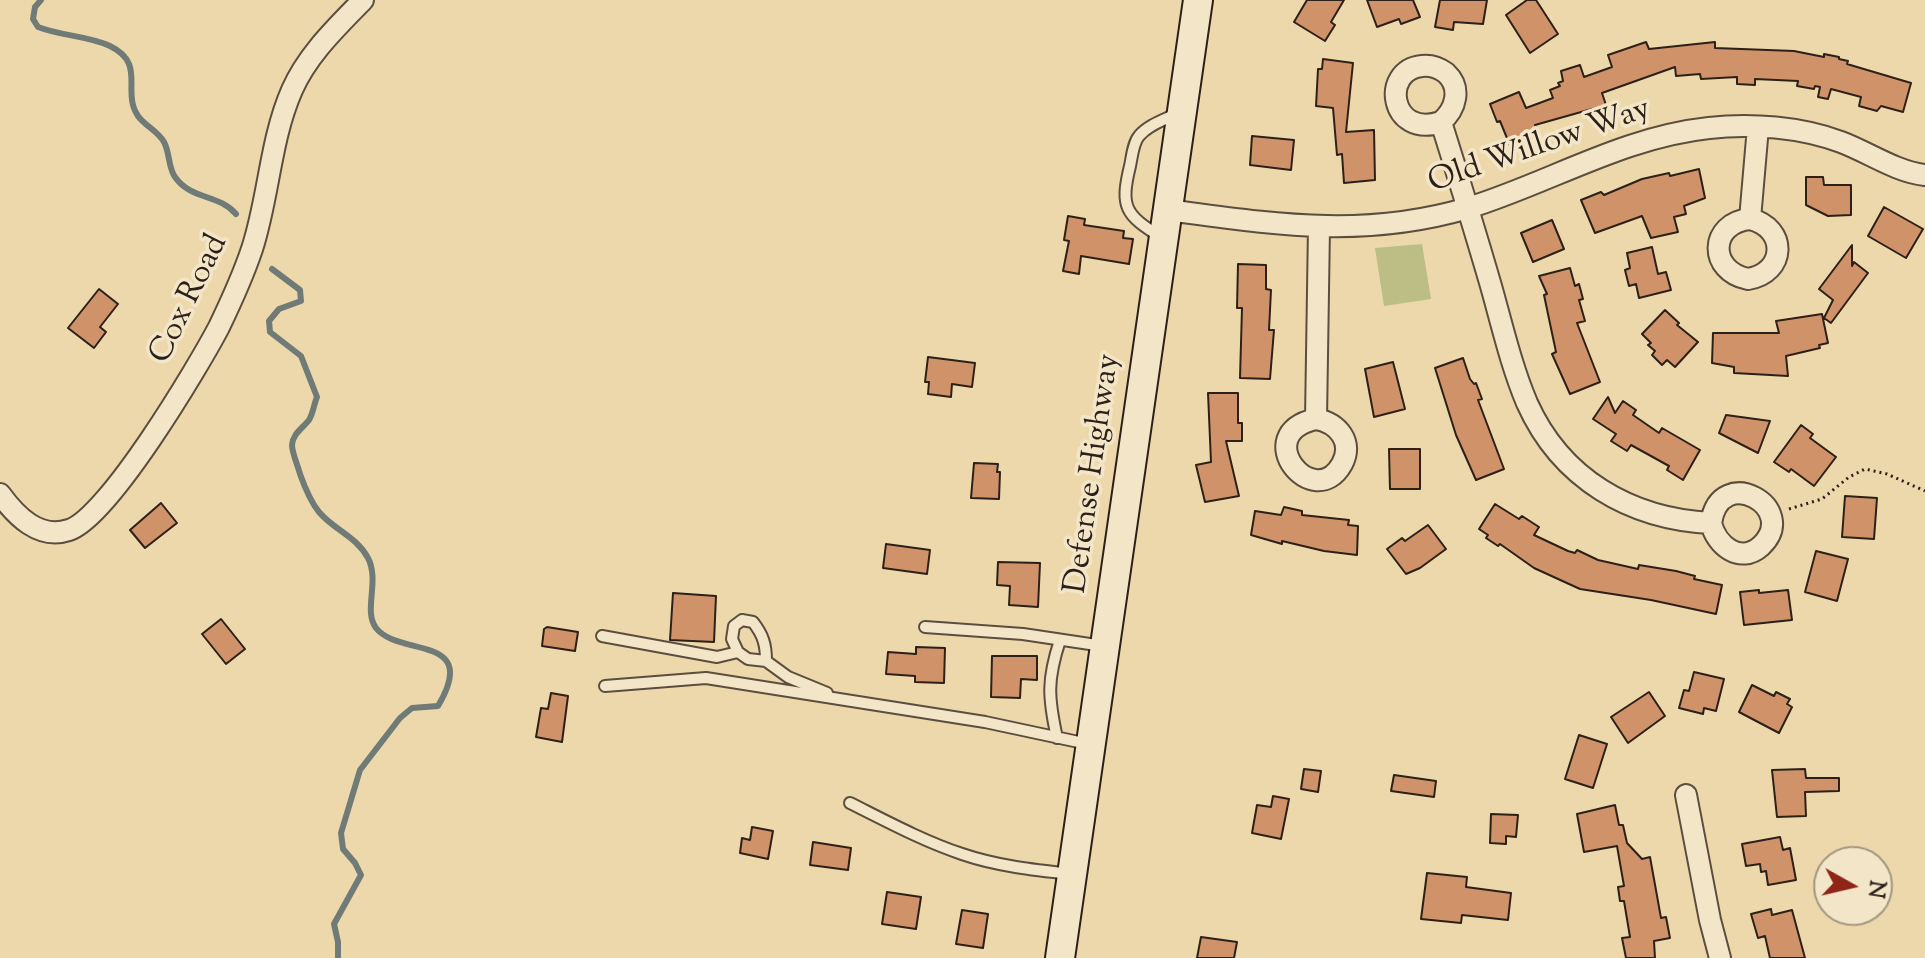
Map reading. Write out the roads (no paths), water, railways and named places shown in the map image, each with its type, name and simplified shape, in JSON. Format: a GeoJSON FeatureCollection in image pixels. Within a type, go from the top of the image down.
{"type":"FeatureCollection","features":[{"type":"Feature","properties":{"kind":"main road","name":"Defense Highway"},"geometry":{"type":"LineString","coordinates":[[1060,958],[1198,0]]}},
{"type":"Feature","properties":{"kind":"street","name":"Cox Road"},"geometry":{"type":"LineString","coordinates":[[0,494],[11,510],[27,524],[45,531],[61,532],[78,527],[87,519],[136,461],[205,352],[242,277],[259,225],[292,90],[318,48],[363,0]]}},
{"type":"Feature","properties":{"kind":"street"},"geometry":{"type":"LineString","coordinates":[[1441,122],[1517,376],[1528,404],[1550,441],[1592,485],[1623,503],[1654,516],[1711,523]]}},
{"type":"Feature","properties":{"kind":"street","name":"Old Willow Way"},"geometry":{"type":"LineString","coordinates":[[1167,210],[1286,226],[1415,221],[1536,184],[1640,141],[1711,128],[1758,127],[1838,140],[1906,171],[1925,175]]}},
{"type":"Feature","properties":{"kind":"street"},"geometry":{"type":"LineString","coordinates":[[1750,219],[1758,127]]}},
{"type":"Feature","properties":{"kind":"street"},"geometry":{"type":"LineString","coordinates":[[1316,419],[1319,227]]}},
{"type":"Feature","properties":{"kind":"street"},"geometry":{"type":"LineString","coordinates":[[1746,493],[1764,503],[1770,514],[1771,526],[1760,546],[1743,553],[1724,548],[1714,536],[1711,523],[1716,507],[1733,494],[1746,493]]}},
{"type":"Feature","properties":{"kind":"street"},"geometry":{"type":"LineString","coordinates":[[1686,795],[1720,958]]}},
{"type":"Feature","properties":{"kind":"lane"},"geometry":{"type":"LineString","coordinates":[[1163,238],[1142,225],[1129,212],[1124,193],[1137,138],[1153,125],[1182,111]]}},
{"type":"Feature","properties":{"kind":"lane"},"geometry":{"type":"LineString","coordinates":[[766,661],[766,645],[761,633],[753,622],[742,620],[734,626],[732,639],[738,652],[748,659],[766,661],[788,677],[840,699]]}},
{"type":"Feature","properties":{"kind":"lane"},"geometry":{"type":"LineString","coordinates":[[925,627],[1105,646]]}},
{"type":"Feature","properties":{"kind":"lane"},"geometry":{"type":"LineString","coordinates":[[602,636],[717,657],[738,652]]}},
{"type":"Feature","properties":{"kind":"lane"},"geometry":{"type":"LineString","coordinates":[[1057,738],[1049,700],[1050,678],[1060,640]]}},
{"type":"Feature","properties":{"kind":"lane"},"geometry":{"type":"LineString","coordinates":[[605,686],[706,678],[985,722],[1090,745]]}},
{"type":"Feature","properties":{"kind":"lane"},"geometry":{"type":"LineString","coordinates":[[850,803],[962,854],[1009,866],[1072,875]]}},
{"type":"Feature","properties":{"kind":"waterway"},"geometry":{"type":"LineString","coordinates":[[41,0],[35,7],[33,19],[38,27],[102,43],[121,53],[131,69],[133,107],[141,120],[164,142],[175,177],[189,190],[222,203],[236,214]]}},
{"type":"Feature","properties":{"kind":"waterway"},"geometry":{"type":"LineString","coordinates":[[272,269],[300,290],[301,301],[279,309],[269,321],[270,332],[301,356],[317,397],[310,418],[296,434],[292,445],[306,489],[319,512],[357,544],[368,558],[372,576],[371,613],[376,628],[387,637],[443,657],[450,668],[449,683],[438,706],[412,708],[400,718],[360,770],[341,833],[343,849],[361,875],[334,924],[338,958]]}}]}
